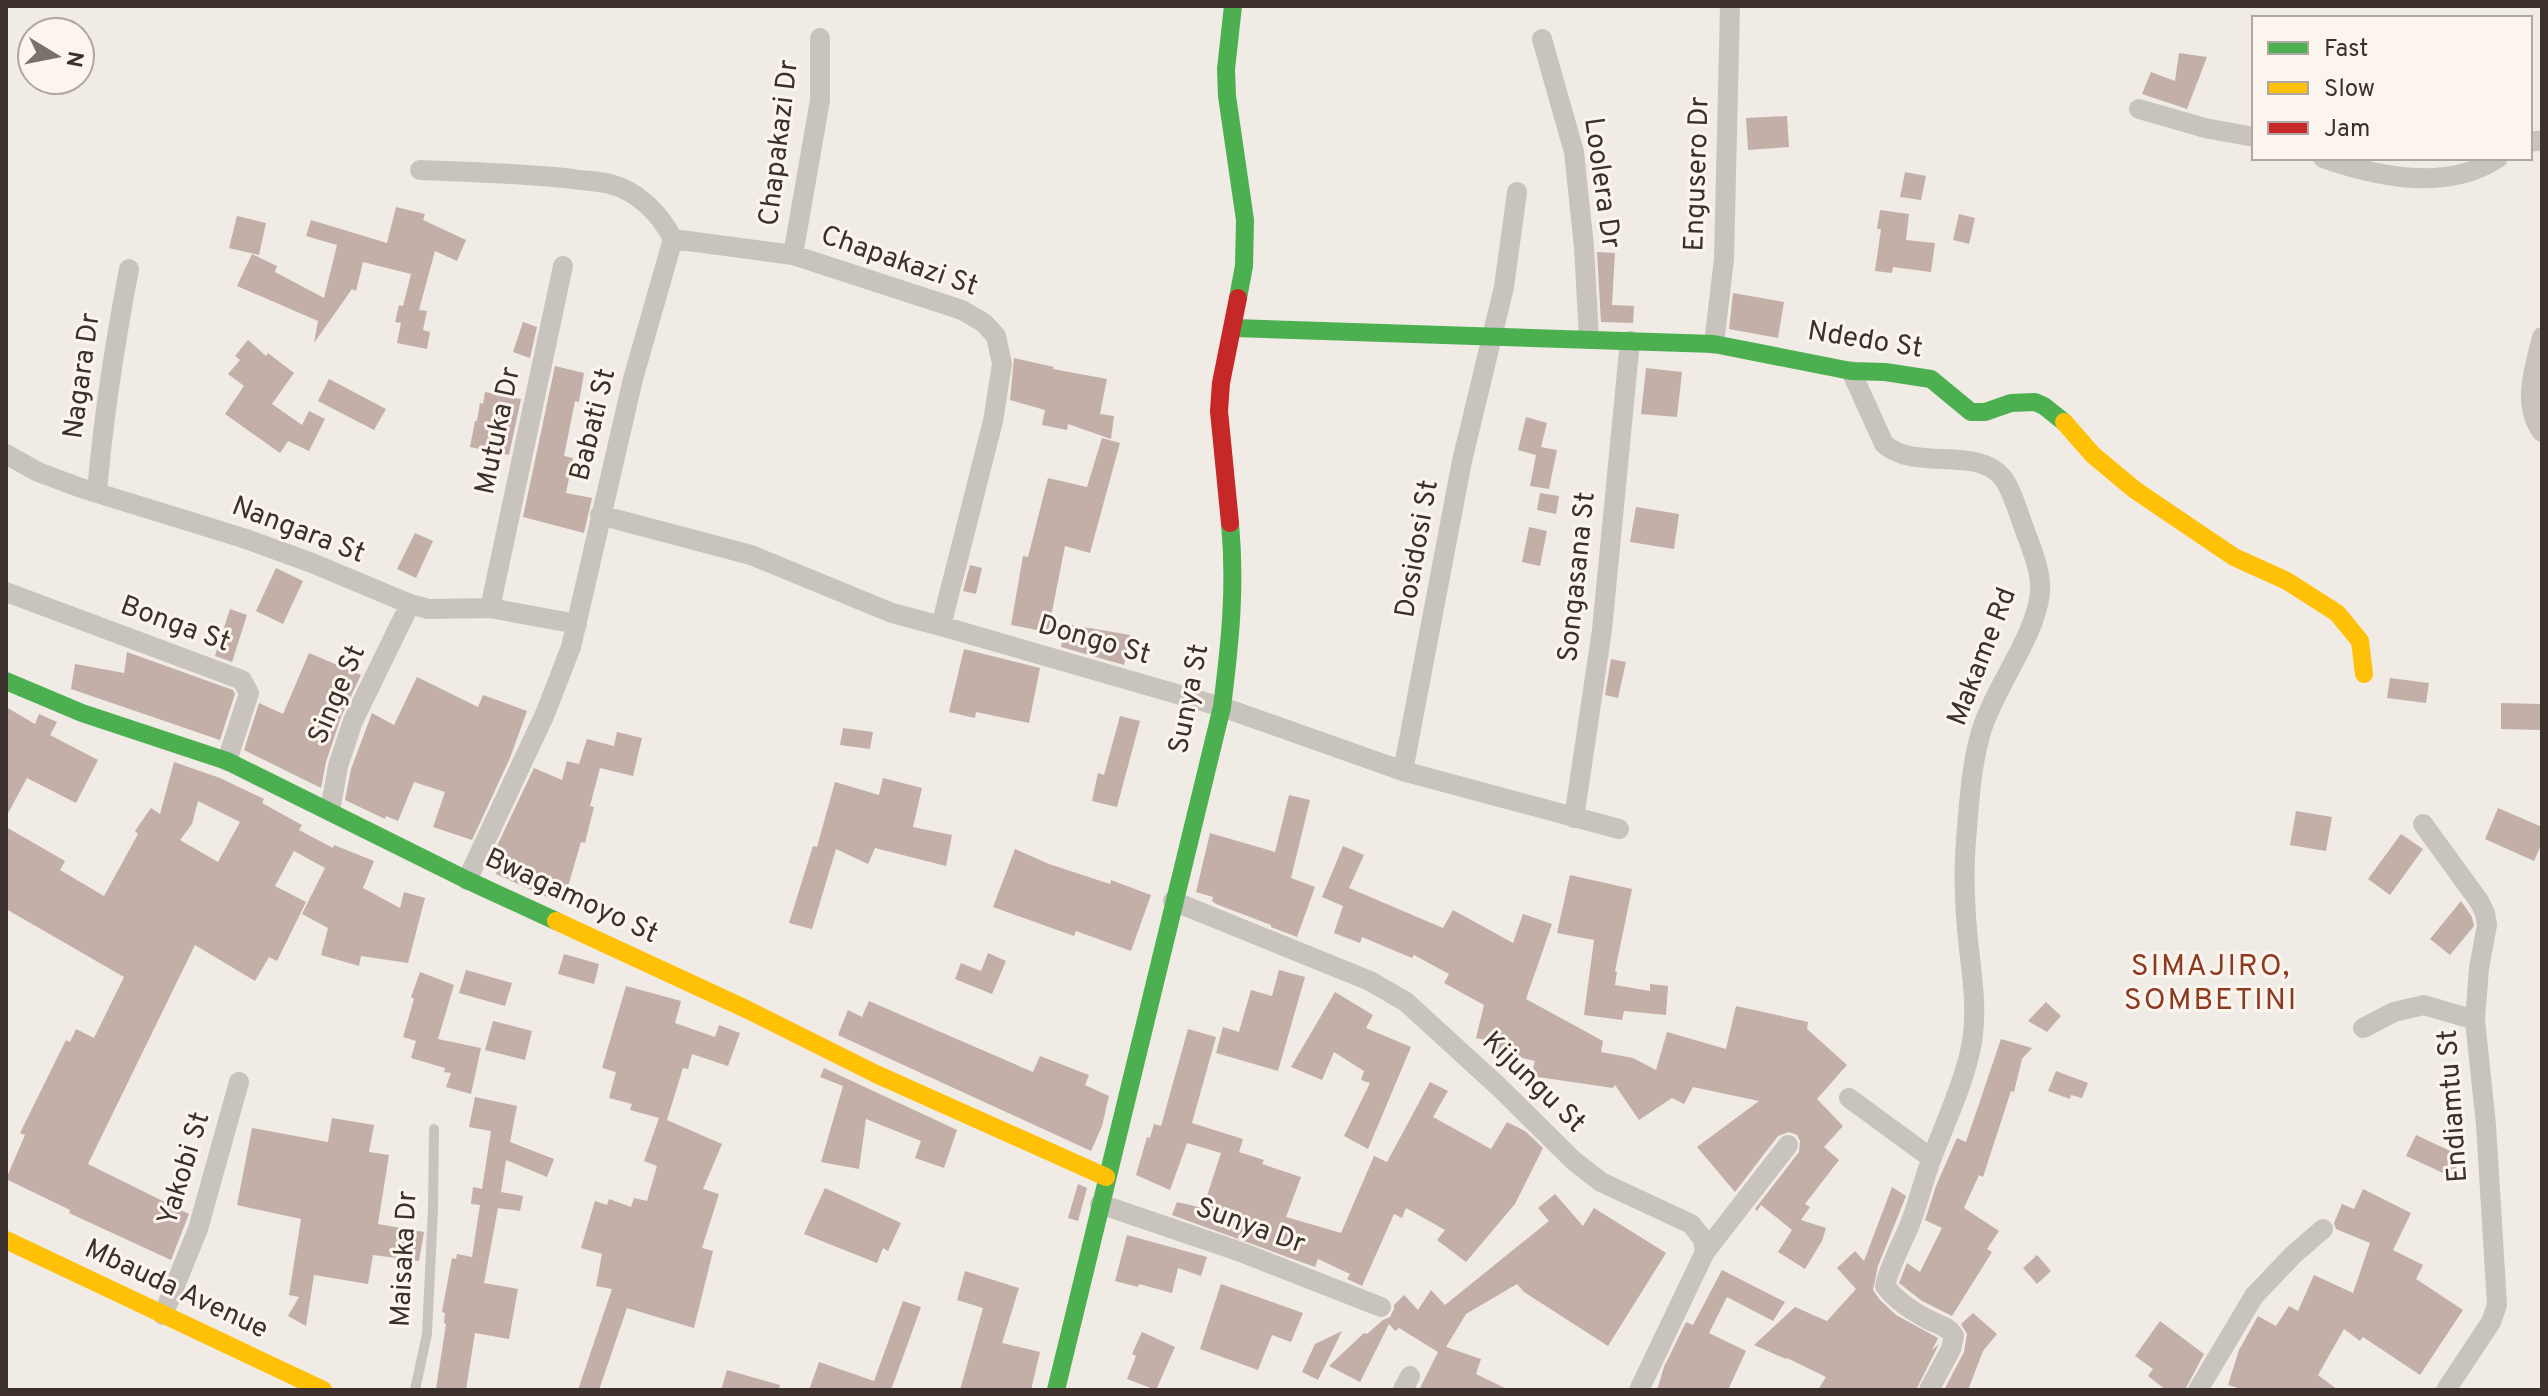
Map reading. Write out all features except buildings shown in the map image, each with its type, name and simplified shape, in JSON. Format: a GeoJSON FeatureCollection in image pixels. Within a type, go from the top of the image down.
{"type":"FeatureCollection","features":[{"type":"Feature","properties":{"kind":"street","name":"Sunya St"},"geometry":{"type":"LineString","coordinates":[[1056,1390],[1222,707],[1233,615],[1234,567],[1219,411],[1221,383],[1244,266],[1245,220],[1227,96],[1227,53],[1233,6]]}},
{"type":"Feature","properties":{"kind":"street","name":"Engusero Dr"},"geometry":{"type":"LineString","coordinates":[[1714,344],[1724,259],[1730,6]]}},
{"type":"Feature","properties":{"kind":"street","name":"Chapakazi Dr"},"geometry":{"type":"LineString","coordinates":[[793,255],[820,100],[820,38]]}},
{"type":"Feature","properties":{"kind":"street","name":"Loolera Dr"},"geometry":{"type":"LineString","coordinates":[[1542,39],[1574,152],[1589,338]]}},
{"type":"Feature","properties":{"kind":"street"},"geometry":{"type":"LineString","coordinates":[[2139,109],[2205,128],[2252,137]]}},
{"type":"Feature","properties":{"kind":"street"},"geometry":{"type":"LineString","coordinates":[[2328,160],[2347,167],[2411,178],[2444,177],[2495,160]]}},
{"type":"Feature","properties":{"kind":"street"},"geometry":{"type":"LineString","coordinates":[[420,170],[526,173],[611,184],[652,209],[664,221],[673,239]]}},
{"type":"Feature","properties":{"kind":"street","name":"Dosidosi St"},"geometry":{"type":"LineString","coordinates":[[1403,771],[1462,461],[1510,256],[1517,192]]}},
{"type":"Feature","properties":{"kind":"street","name":"Chapakazi St"},"geometry":{"type":"LineString","coordinates":[[673,239],[793,255],[962,310],[984,323],[996,336],[1002,364],[993,421],[941,626]]}},
{"type":"Feature","properties":{"kind":"street","name":"Babati St"},"geometry":{"type":"LineString","coordinates":[[467,880],[561,676],[577,624],[633,379],[673,239]]}},
{"type":"Feature","properties":{"kind":"street","name":"Mutuka Dr"},"geometry":{"type":"LineString","coordinates":[[490,608],[563,266]]}},
{"type":"Feature","properties":{"kind":"street","name":"Nagara Dr"},"geometry":{"type":"LineString","coordinates":[[97,493],[109,383],[129,269]]}},
{"type":"Feature","properties":{"kind":"street","name":"Ndedo St"},"geometry":{"type":"LineString","coordinates":[[1234,328],[1714,344],[1851,371],[1931,379],[1971,412],[1985,412],[2028,401],[2044,406],[2071,428],[2093,455],[2135,490],[2234,557],[2287,581],[2337,613],[2360,641],[2364,674]]}},
{"type":"Feature","properties":{"kind":"street"},"geometry":{"type":"LineString","coordinates":[[2542,337],[2530,404],[2542,432]]}},
{"type":"Feature","properties":{"kind":"street","name":"Songasana St"},"geometry":{"type":"LineString","coordinates":[[1574,818],[1602,630],[1630,341]]}},
{"type":"Feature","properties":{"kind":"street","name":"Makame Rd"},"geometry":{"type":"LineString","coordinates":[[1851,371],[1884,444],[1892,451],[1927,459],[1981,463],[1994,469],[2004,480],[2028,538],[2040,590],[2028,632],[1994,696],[1980,735],[1966,842],[1965,874],[1975,1031],[1960,1087],[1931,1158]]}},
{"type":"Feature","properties":{"kind":"street","name":"Nangara St"},"geometry":{"type":"LineString","coordinates":[[6,454],[38,472],[243,538],[410,604],[428,609],[490,608],[577,624]]}},
{"type":"Feature","properties":{"kind":"street","name":"Dongo St"},"geometry":{"type":"LineString","coordinates":[[600,515],[751,555],[892,613],[1222,707],[1403,771],[1619,829]]}},
{"type":"Feature","properties":{"kind":"street","name":"Bonga St"},"geometry":{"type":"LineString","coordinates":[[6,592],[242,680],[249,693],[227,761]]}},
{"type":"Feature","properties":{"kind":"street","name":"Singe St"},"geometry":{"type":"LineString","coordinates":[[330,811],[338,766],[353,721],[410,604]]}},
{"type":"Feature","properties":{"kind":"street","name":"Bwagamoyo St"},"geometry":{"type":"LineString","coordinates":[[6,681],[82,713],[227,761],[467,880],[746,1009],[876,1074],[1106,1177]]}},
{"type":"Feature","properties":{"kind":"street","name":"Endiamtu St"},"geometry":{"type":"LineString","coordinates":[[2423,824],[2479,901],[2487,925],[2479,968],[2475,1020],[2486,1125],[2497,1305],[2491,1322],[2446,1390]]}},
{"type":"Feature","properties":{"kind":"street","name":"Kijungu St"},"geometry":{"type":"LineString","coordinates":[[1173,901],[1370,981],[1406,1002],[1574,1161],[1601,1182],[1691,1224],[1703,1239],[1705,1252]]}},
{"type":"Feature","properties":{"kind":"street"},"geometry":{"type":"LineString","coordinates":[[2363,1028],[2394,1012],[2424,1005],[2475,1020]]}},
{"type":"Feature","properties":{"kind":"street","name":"Yakobi St"},"geometry":{"type":"LineString","coordinates":[[163,1315],[198,1229],[239,1082]]}},
{"type":"Feature","properties":{"kind":"street"},"geometry":{"type":"LineString","coordinates":[[1849,1098],[1931,1158],[1922,1192],[1885,1286],[1918,1314],[1951,1330],[1954,1336],[1951,1349],[1929,1390]]}},
{"type":"Feature","properties":{"kind":"street"},"geometry":{"type":"LineString","coordinates":[[1639,1390],[1705,1252],[1788,1145]]}},
{"type":"Feature","properties":{"kind":"street","name":"Sunya Dr"},"geometry":{"type":"LineString","coordinates":[[1100,1204],[1249,1255],[1381,1307]]}},
{"type":"Feature","properties":{"kind":"street"},"geometry":{"type":"LineString","coordinates":[[2198,1390],[2254,1296],[2323,1229]]}},
{"type":"Feature","properties":{"kind":"street","name":"Mbauda Avenue"},"geometry":{"type":"LineString","coordinates":[[6,1240],[323,1390]]}},
{"type":"Feature","properties":{"kind":"lane","name":"Maisaka Dr"},"geometry":{"type":"LineString","coordinates":[[415,1390],[427,1334],[434,1129]]}},
{"type":"Feature","properties":{"kind":"traffic: fast"},"geometry":{"type":"LineString","coordinates":[[1233,6],[1226,69],[1227,96],[1245,220],[1244,266],[1238,298]]}},
{"type":"Feature","properties":{"kind":"traffic: fast"},"geometry":{"type":"LineString","coordinates":[[1234,328],[1714,344],[1851,371],[1931,379],[1971,412],[1985,412],[2011,403],[2035,402],[2064,422]]}},
{"type":"Feature","properties":{"kind":"traffic: fast"},"geometry":{"type":"LineString","coordinates":[[1056,1390],[1222,707],[1231,615],[1230,523]]}},
{"type":"Feature","properties":{"kind":"traffic: fast"},"geometry":{"type":"LineString","coordinates":[[6,681],[82,713],[227,761],[556,921]]}},
{"type":"Feature","properties":{"kind":"traffic: slow"},"geometry":{"type":"LineString","coordinates":[[2064,422],[2093,455],[2135,490],[2234,557],[2287,581],[2337,613],[2360,641],[2364,674]]}},
{"type":"Feature","properties":{"kind":"traffic: slow"},"geometry":{"type":"LineString","coordinates":[[556,921],[746,1009],[876,1074],[1106,1177]]}},
{"type":"Feature","properties":{"kind":"traffic: slow"},"geometry":{"type":"LineString","coordinates":[[6,1240],[323,1390]]}},
{"type":"Feature","properties":{"kind":"traffic: jam"},"geometry":{"type":"LineString","coordinates":[[1230,523],[1219,411],[1221,383],[1238,298]]}},
{"type":"Feature","properties":{"kind":"district","name":"SIMAJIRO, SOMBETINI"},"geometry":{"type":"Point","coordinates":[2211,984]}}]}
